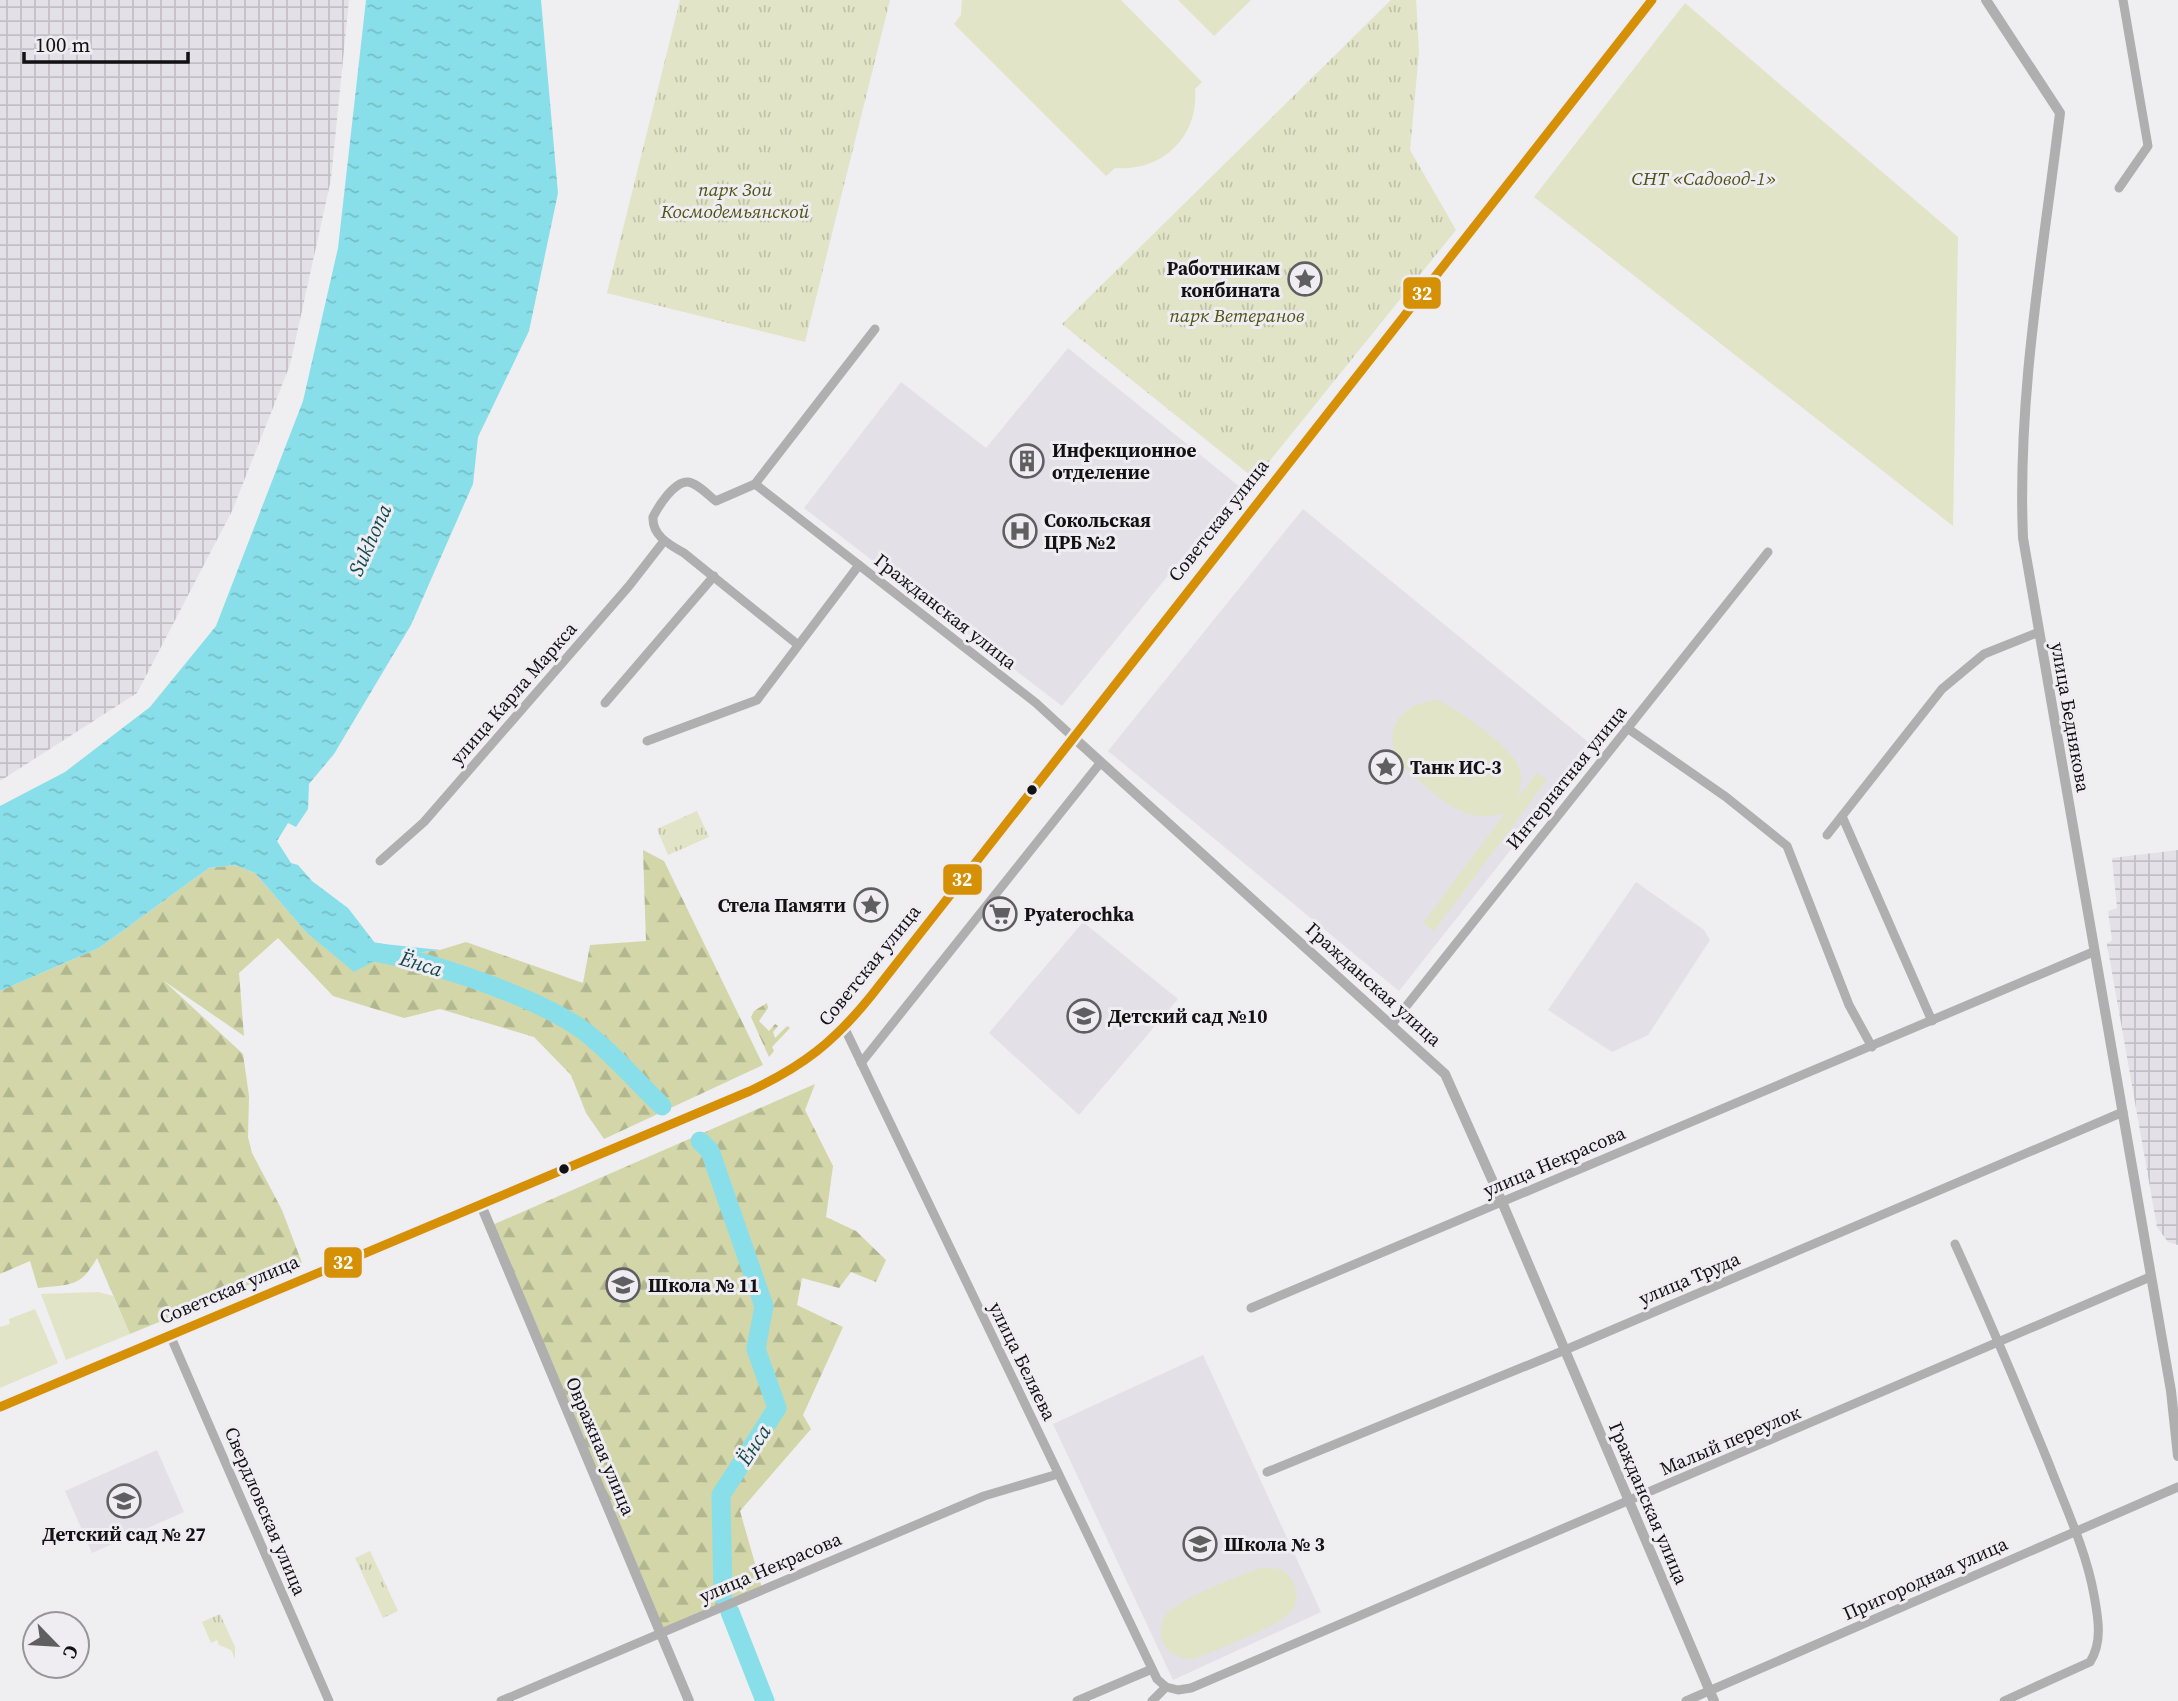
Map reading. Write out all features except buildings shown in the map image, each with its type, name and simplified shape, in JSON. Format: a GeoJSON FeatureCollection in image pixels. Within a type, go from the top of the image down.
{"type":"FeatureCollection","features":[{"type":"Feature","properties":{"kind":"main road","name":"Советская улица"},"geometry":{"type":"LineString","coordinates":[[0,1407],[760,1086],[803,1064],[845,1029],[1653,0]]}},
{"type":"Feature","properties":{"kind":"street","name":"улица Беднякова"},"geometry":{"type":"LineString","coordinates":[[1986,0],[2060,113],[2027,385],[2021,484],[2023,538],[2171,1391],[2178,1456]]}},
{"type":"Feature","properties":{"kind":"street"},"geometry":{"type":"LineString","coordinates":[[2119,188],[2148,146],[2123,0]]}},
{"type":"Feature","properties":{"kind":"street"},"geometry":{"type":"LineString","coordinates":[[797,644],[713,576],[664,541],[655,529],[653,517],[679,485],[692,484],[716,501],[755,484],[875,329]]}},
{"type":"Feature","properties":{"kind":"street","name":"Гражданская улица"},"geometry":{"type":"LineString","coordinates":[[755,484],[1036,703],[1434,1062],[1453,1088],[1712,1696]]}},
{"type":"Feature","properties":{"kind":"street","name":"улица Карла Маркса"},"geometry":{"type":"LineString","coordinates":[[380,861],[424,822],[629,586],[664,541]]}},
{"type":"Feature","properties":{"kind":"street","name":"Интернатная улица"},"geometry":{"type":"LineString","coordinates":[[1392,1024],[1768,552]]}},
{"type":"Feature","properties":{"kind":"street"},"geometry":{"type":"LineString","coordinates":[[648,741],[757,700],[859,565]]}},
{"type":"Feature","properties":{"kind":"street"},"geometry":{"type":"LineString","coordinates":[[605,703],[713,576]]}},
{"type":"Feature","properties":{"kind":"street"},"geometry":{"type":"LineString","coordinates":[[1827,835],[1942,690],[1984,654],[2039,632]]}},
{"type":"Feature","properties":{"kind":"street"},"geometry":{"type":"LineString","coordinates":[[1627,728],[1726,797],[1787,846],[1849,1005],[1872,1047]]}},
{"type":"Feature","properties":{"kind":"street"},"geometry":{"type":"LineString","coordinates":[[861,1063],[1101,762]]}},
{"type":"Feature","properties":{"kind":"street"},"geometry":{"type":"LineString","coordinates":[[1842,816],[1932,1021]]}},
{"type":"Feature","properties":{"kind":"street","name":"улица Некрасова"},"geometry":{"type":"LineString","coordinates":[[1251,1308],[2094,952]]}},
{"type":"Feature","properties":{"kind":"street","name":"улица Беляева"},"geometry":{"type":"LineString","coordinates":[[845,1029],[1152,1669],[1166,1687]]}},
{"type":"Feature","properties":{"kind":"street","name":"улица Труда"},"geometry":{"type":"LineString","coordinates":[[1267,1472],[1565,1350],[2123,1112]]}},
{"type":"Feature","properties":{"kind":"street","name":"Овражная улица"},"geometry":{"type":"LineString","coordinates":[[481,1205],[689,1701]]}},
{"type":"Feature","properties":{"kind":"street"},"geometry":{"type":"LineString","coordinates":[[1955,1244],[2000,1343],[2075,1532],[2094,1592],[2099,1628],[2095,1654],[2081,1668],[2004,1701]]}},
{"type":"Feature","properties":{"kind":"street","name":"Малый переулок"},"geometry":{"type":"LineString","coordinates":[[1166,1687],[1191,1688],[2150,1277]]}},
{"type":"Feature","properties":{"kind":"street","name":"Свердловская улица"},"geometry":{"type":"LineString","coordinates":[[170,1335],[329,1701]]}},
{"type":"Feature","properties":{"kind":"street","name":"улица Некрасова"},"geometry":{"type":"LineString","coordinates":[[500,1701],[984,1496],[1058,1474]]}},
{"type":"Feature","properties":{"kind":"street","name":"Пригородная улица"},"geometry":{"type":"LineString","coordinates":[[1686,1701],[1712,1696],[2178,1487]]}},
{"type":"Feature","properties":{"kind":"street"},"geometry":{"type":"LineString","coordinates":[[1077,1701],[1152,1669]]}},
{"type":"Feature","properties":{"kind":"street"},"geometry":{"type":"LineString","coordinates":[[1152,1701],[1166,1687]]}},
{"type":"Feature","properties":{"kind":"shaded area"},"geometry":{"type":"Polygon","coordinates":[[[0,0],[349,0],[331,179],[290,365],[232,511],[137,693],[0,781],[0,0]]]}},
{"type":"Feature","properties":{"kind":"shaded area","name":"Сокольская ЦРБ №2"},"geometry":{"type":"Polygon","coordinates":[[[1068,348],[1240,487],[1062,706],[804,508],[901,382],[986,448],[1068,348]]]}},
{"type":"Feature","properties":{"kind":"shaded area"},"geometry":{"type":"Polygon","coordinates":[[[1303,509],[1593,746],[1399,991],[1108,751],[1303,509]]]}},
{"type":"Feature","properties":{"kind":"shaded area"},"geometry":{"type":"Polygon","coordinates":[[[2178,850],[2178,1245],[2168,1242],[2157,1227],[2107,944],[2112,940],[2108,911],[2117,908],[2112,858],[2178,850]]]}},
{"type":"Feature","properties":{"kind":"shaded area"},"geometry":{"type":"Polygon","coordinates":[[[1636,882],[1704,930],[1710,940],[1648,1035],[1612,1052],[1548,1010],[1636,882]]]}},
{"type":"Feature","properties":{"kind":"shaded area","name":"Детский сад №10"},"geometry":{"type":"Polygon","coordinates":[[[1083,922],[1178,999],[1079,1115],[989,1033],[1083,922]]]}},
{"type":"Feature","properties":{"kind":"shaded area","name":"Школа № 3"},"geometry":{"type":"Polygon","coordinates":[[[1203,1355],[1321,1612],[1173,1680],[1053,1424],[1203,1355]]]}},
{"type":"Feature","properties":{"kind":"shaded area","name":"Детский сад № 27"},"geometry":{"type":"Polygon","coordinates":[[[157,1450],[184,1512],[92,1553],[65,1491],[157,1450]]]}},
{"type":"Feature","properties":{"kind":"green space","name":"парк Зои Космодемьянской"},"geometry":{"type":"Polygon","coordinates":[[[680,0],[890,0],[805,342],[607,293],[680,0]]]}},
{"type":"Feature","properties":{"kind":"green space"},"geometry":{"type":"Polygon","coordinates":[[[962,0],[1121,0],[1202,82],[1195,89],[1195,106],[1184,136],[1162,157],[1132,168],[1115,168],[1106,176],[954,24],[961,15],[962,0]]]}},
{"type":"Feature","properties":{"kind":"green space"},"geometry":{"type":"Polygon","coordinates":[[[1178,0],[1251,0],[1214,36],[1178,0]]]}},
{"type":"Feature","properties":{"kind":"green space","name":"парк Ветеранов"},"geometry":{"type":"Polygon","coordinates":[[[1391,0],[1416,0],[1419,51],[1410,150],[1456,230],[1255,479],[1062,324],[1391,0]]]}},
{"type":"Feature","properties":{"kind":"green space","name":"СНТ «Садовод-1»"},"geometry":{"type":"Polygon","coordinates":[[[1685,3],[1958,237],[1953,526],[1534,197],[1685,3]]]}},
{"type":"Feature","properties":{"kind":"green space"},"geometry":{"type":"Polygon","coordinates":[[[1437,700],[1471,720],[1508,751],[1520,770],[1518,797],[1537,773],[1547,780],[1434,931],[1423,923],[1506,812],[1490,816],[1461,811],[1436,795],[1399,763],[1392,739],[1398,720],[1413,706],[1437,700]]]}},
{"type":"Feature","properties":{"kind":"green space"},"geometry":{"type":"Polygon","coordinates":[[[697,811],[709,837],[668,855],[657,829],[697,811]]]}},
{"type":"Feature","properties":{"kind":"green space"},"geometry":{"type":"Polygon","coordinates":[[[643,850],[664,861],[763,1065],[604,1139],[586,1113],[571,1075],[534,1037],[440,1009],[404,1018],[333,996],[278,938],[239,973],[244,1036],[164,981],[243,1054],[249,1096],[248,1137],[252,1153],[282,1210],[302,1263],[130,1334],[97,1258],[80,1280],[67,1285],[38,1288],[30,1261],[0,1274],[0,991],[99,948],[209,868],[235,865],[255,873],[306,932],[410,957],[414,953],[440,950],[466,942],[583,983],[590,945],[646,941],[643,850]]]}},
{"type":"Feature","properties":{"kind":"green space"},"geometry":{"type":"Polygon","coordinates":[[[767,1003],[768,1008],[759,1021],[769,1031],[775,1024],[778,1026],[773,1032],[775,1038],[787,1026],[790,1028],[772,1047],[774,1051],[769,1057],[751,1017],[754,1011],[767,1003]]]}},
{"type":"Feature","properties":{"kind":"green space"},"geometry":{"type":"Polygon","coordinates":[[[815,1084],[805,1110],[833,1166],[826,1217],[856,1231],[886,1260],[876,1282],[851,1272],[839,1288],[802,1278],[797,1305],[843,1327],[803,1415],[811,1429],[740,1511],[762,1588],[661,1633],[490,1226],[815,1084]]]}},
{"type":"Feature","properties":{"kind":"green space"},"geometry":{"type":"Polygon","coordinates":[[[98,1292],[113,1296],[130,1334],[66,1360],[41,1294],[98,1292]]]}},
{"type":"Feature","properties":{"kind":"green space"},"geometry":{"type":"Polygon","coordinates":[[[35,1309],[58,1363],[0,1388],[0,1327],[10,1324],[9,1319],[35,1309]]]}},
{"type":"Feature","properties":{"kind":"green space"},"geometry":{"type":"Polygon","coordinates":[[[370,1551],[398,1611],[383,1618],[355,1558],[370,1551]]]}},
{"type":"Feature","properties":{"kind":"green space"},"geometry":{"type":"Polygon","coordinates":[[[1264,1567],[1283,1570],[1292,1580],[1297,1597],[1289,1614],[1258,1632],[1193,1659],[1177,1656],[1167,1649],[1161,1637],[1161,1628],[1169,1611],[1200,1593],[1264,1567]]]}},
{"type":"Feature","properties":{"kind":"green space"},"geometry":{"type":"Polygon","coordinates":[[[220,1614],[235,1647],[235,1659],[231,1650],[219,1645],[217,1640],[211,1643],[202,1622],[220,1614]]]}},
{"type":"Feature","properties":{"kind":"water","name":"Sukhona"},"geometry":{"type":"Polygon","coordinates":[[[366,0],[541,0],[558,193],[529,331],[478,437],[473,484],[411,625],[334,754],[309,784],[308,809],[296,827],[288,823],[277,841],[291,863],[298,865],[312,881],[348,908],[375,943],[440,950],[414,953],[410,957],[390,953],[354,972],[306,932],[255,873],[235,865],[209,868],[99,948],[0,991],[0,806],[65,772],[150,707],[216,626],[303,401],[338,248],[366,0]]]}},
{"type":"Feature","properties":{"kind":"waterway","name":"Ёнса"},"geometry":{"type":"LineString","coordinates":[[364,947],[368,951],[419,962],[478,981],[559,1016],[601,1045],[662,1106]]}},
{"type":"Feature","properties":{"kind":"waterway","name":"Ёнса"},"geometry":{"type":"LineString","coordinates":[[700,1141],[710,1151],[764,1306],[756,1349],[777,1408],[721,1495],[723,1596]]}},
{"type":"Feature","properties":{"kind":"waterway","name":"Ёнса"},"geometry":{"type":"LineString","coordinates":[[730,1612],[765,1701]]}},
{"type":"Feature","properties":{"kind":"transit line","name":"32"},"geometry":{"type":"LineString","coordinates":[[0,1407],[750,1091],[802,1062],[830,1040],[871,996],[1652,0]]}},
{"type":"Feature","properties":{"kind":"place","name":"Работникам конбината"},"geometry":{"type":"Point","coordinates":[1305,279]}},
{"type":"Feature","properties":{"kind":"place","name":"Инфекционное отделение"},"geometry":{"type":"Point","coordinates":[1027,461]}},
{"type":"Feature","properties":{"kind":"place","name":"Сокольская ЦРБ №2"},"geometry":{"type":"Point","coordinates":[1020,531]}},
{"type":"Feature","properties":{"kind":"place","name":"Танк ИС-3"},"geometry":{"type":"Point","coordinates":[1386,767]}},
{"type":"Feature","properties":{"kind":"place","name":"Стела Памяти"},"geometry":{"type":"Point","coordinates":[871,905]}},
{"type":"Feature","properties":{"kind":"place","name":"Pyaterochka"},"geometry":{"type":"Point","coordinates":[1000,914]}},
{"type":"Feature","properties":{"kind":"place","name":"Детский сад №10"},"geometry":{"type":"Point","coordinates":[1084,1016]}},
{"type":"Feature","properties":{"kind":"place","name":"Школа № 11"},"geometry":{"type":"Point","coordinates":[623,1285]}},
{"type":"Feature","properties":{"kind":"place","name":"Детский сад № 27"},"geometry":{"type":"Point","coordinates":[124,1501]}},
{"type":"Feature","properties":{"kind":"place","name":"Школа № 3"},"geometry":{"type":"Point","coordinates":[1200,1544]}}]}
